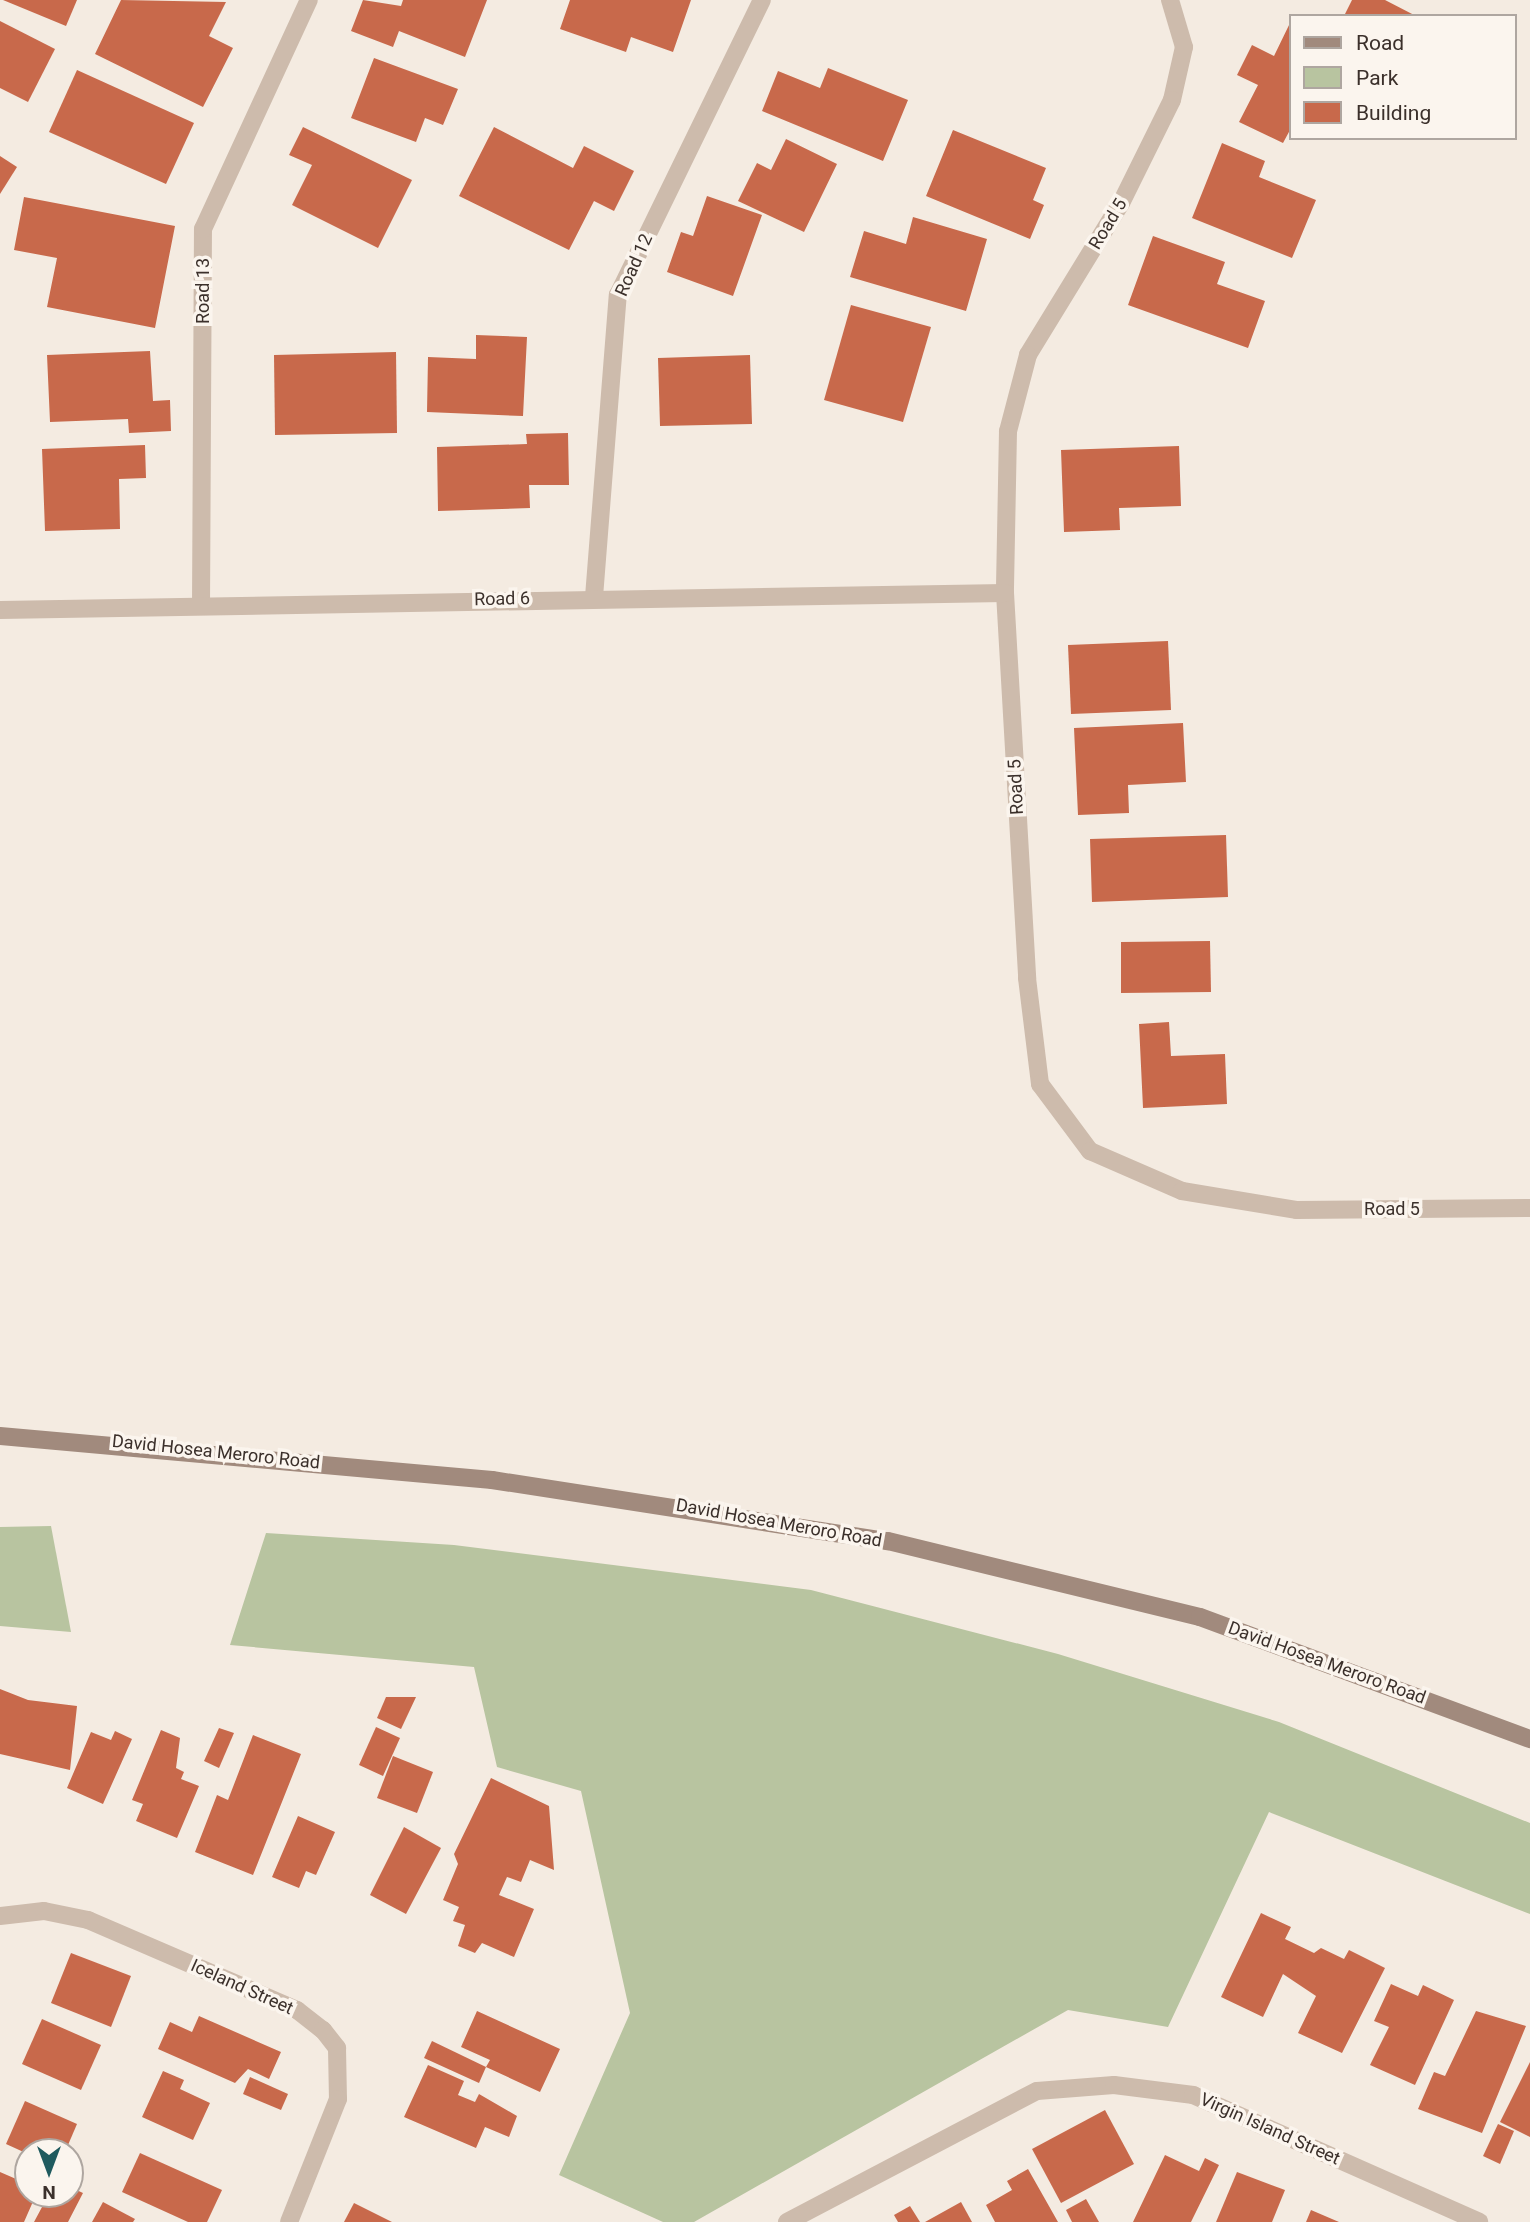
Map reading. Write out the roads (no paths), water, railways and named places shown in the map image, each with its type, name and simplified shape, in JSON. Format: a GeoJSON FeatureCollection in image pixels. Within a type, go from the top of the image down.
{"type":"FeatureCollection","features":[{"type":"Feature","properties":{"kind":"main road","name":"David Hosea Meroro Road"},"geometry":{"type":"LineString","coordinates":[[0,1436],[492,1480],[888,1541],[1200,1617],[1530,1739]]}},
{"type":"Feature","properties":{"kind":"street","name":"Road 13"},"geometry":{"type":"LineString","coordinates":[[201,606],[203,229],[309,0]]}},
{"type":"Feature","properties":{"kind":"street","name":"Road 12"},"geometry":{"type":"LineString","coordinates":[[594,597],[618,295],[762,0]]}},
{"type":"Feature","properties":{"kind":"street","name":"Road 5"},"geometry":{"type":"LineString","coordinates":[[1170,0],[1184,47],[1172,100],[1121,203],[1028,355],[1008,431],[1005,593],[1027,978],[1040,1084],[1090,1151],[1182,1191],[1297,1210],[1530,1209]]}},
{"type":"Feature","properties":{"kind":"street","name":"Road 6"},"geometry":{"type":"LineString","coordinates":[[0,610],[594,597],[1005,593]]}},
{"type":"Feature","properties":{"kind":"street","name":"Iceland Street"},"geometry":{"type":"LineString","coordinates":[[0,1916],[44,1912],[88,1920],[297,2010],[323,2030],[337,2048],[338,2099],[289,2222]]}},
{"type":"Feature","properties":{"kind":"street","name":"Virgin Island Street"},"geometry":{"type":"LineString","coordinates":[[788,2222],[1037,2091],[1114,2085],[1193,2095],[1479,2222]]}}]}
